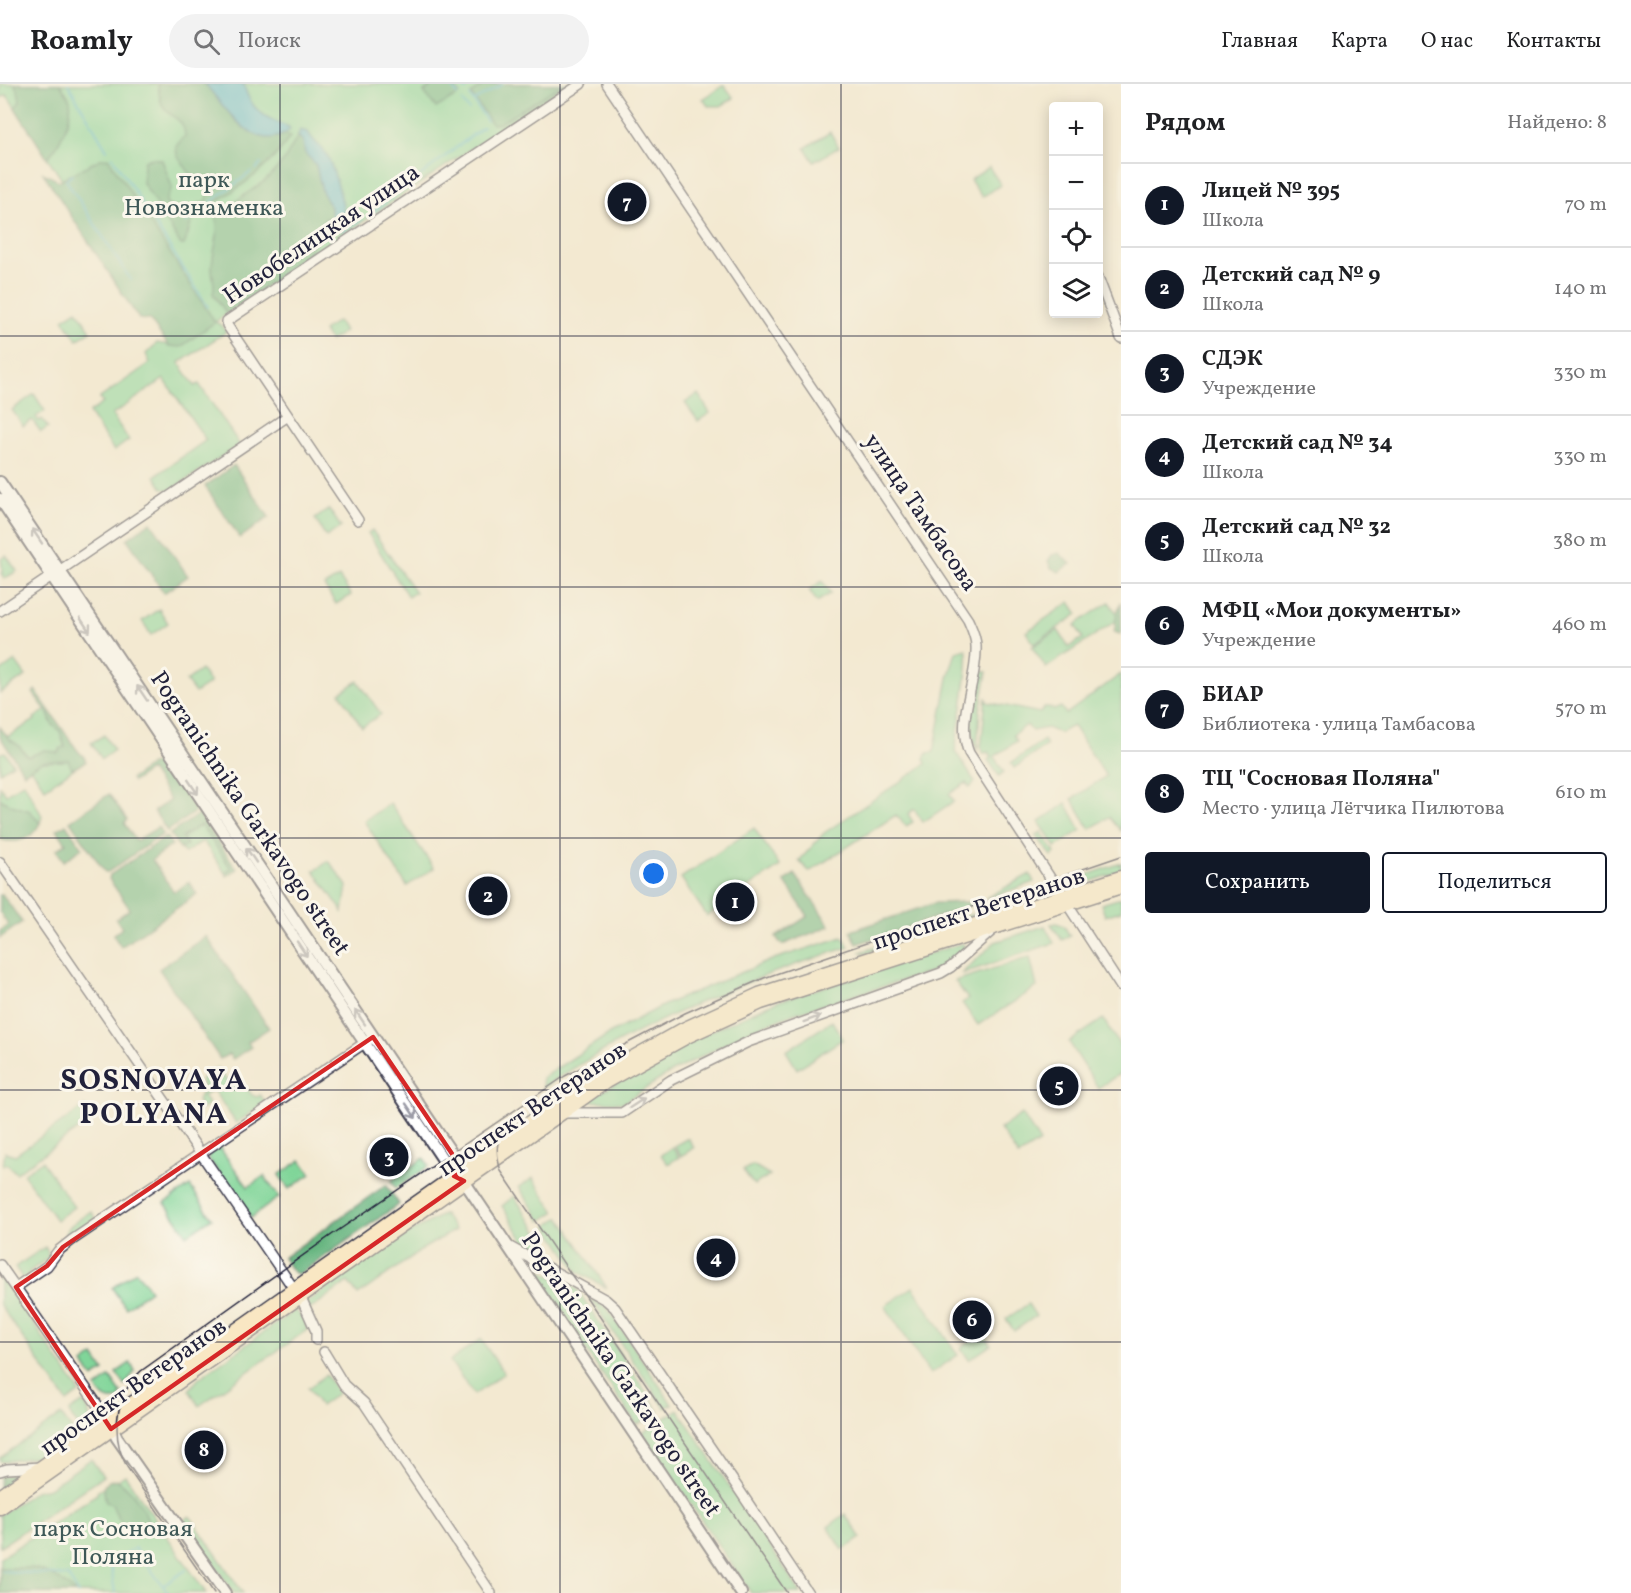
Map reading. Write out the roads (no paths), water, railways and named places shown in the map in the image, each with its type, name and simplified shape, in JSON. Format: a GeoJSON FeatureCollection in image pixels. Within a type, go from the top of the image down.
{"type":"FeatureCollection","features":[{"type":"Feature","properties":{"kind":"main road","name":"проспект Ветеранов"},"geometry":{"type":"LineString","coordinates":[[460,1176],[606,1082],[688,1036],[761,1003],[996,927],[1121,877]]}},
{"type":"Feature","properties":{"kind":"main road","name":"проспект Ветеранов"},"geometry":{"type":"LineString","coordinates":[[0,1508],[110,1424],[460,1176],[583,1085],[683,1029],[719,1011],[778,987],[1064,900],[1121,887]]}},
{"type":"Feature","properties":{"kind":"main road","name":"проспект Ветеранов"},"geometry":{"type":"LineString","coordinates":[[0,1496],[41,1467],[110,1424]]}},
{"type":"Feature","properties":{"kind":"street","name":"Новобелицкая улица"},"geometry":{"type":"LineString","coordinates":[[288,416],[227,325],[227,321],[581,84]]}},
{"type":"Feature","properties":{"kind":"street","name":"улица Тамбасова"},"geometry":{"type":"LineString","coordinates":[[607,84],[968,620],[975,635],[976,647],[975,668],[965,726],[965,745],[1121,987]]}},
{"type":"Feature","properties":{"kind":"street"},"geometry":{"type":"LineString","coordinates":[[1103,290],[1121,338]]}},
{"type":"Feature","properties":{"kind":"street"},"geometry":{"type":"LineString","coordinates":[[0,611],[288,416],[358,520]]}},
{"type":"Feature","properties":{"kind":"street","name":"Pogranichnika Garkavogo street"},"geometry":{"type":"LineString","coordinates":[[0,482],[56,574],[741,1593]]}},
{"type":"Feature","properties":{"kind":"street","name":"Pogranichnika Garkavogo street"},"geometry":{"type":"LineString","coordinates":[[0,499],[56,574]]}},
{"type":"Feature","properties":{"kind":"street"},"geometry":{"type":"LineString","coordinates":[[0,862],[296,1293],[311,1317],[316,1331],[316,1340]]}},
{"type":"Feature","properties":{"kind":"street"},"geometry":{"type":"LineString","coordinates":[[561,1113],[622,1113],[671,1080],[748,1042],[941,973],[951,967],[996,927]]}},
{"type":"Feature","properties":{"kind":"street"},"geometry":{"type":"LineString","coordinates":[[16,1287],[47,1266],[63,1246],[369,1040]]}},
{"type":"Feature","properties":{"kind":"street"},"geometry":{"type":"LineString","coordinates":[[508,1246],[611,1304],[808,1593]]}},
{"type":"Feature","properties":{"kind":"street"},"geometry":{"type":"LineString","coordinates":[[0,1265],[225,1593]]}},
{"type":"Feature","properties":{"kind":"street"},"geometry":{"type":"LineString","coordinates":[[324,1352],[344,1385],[364,1403],[491,1593]]}},
{"type":"Feature","properties":{"kind":"street"},"geometry":{"type":"LineString","coordinates":[[0,1472],[7,1469],[41,1467]]}},
{"type":"Feature","properties":{"kind":"water"},"geometry":{"type":"Polygon","coordinates":[[[205,84],[244,84],[250,100],[260,112],[289,127],[290,130],[277,137],[265,138],[253,133],[231,115],[205,84]]]}},
{"type":"Feature","properties":{"kind":"water"},"geometry":{"type":"Polygon","coordinates":[[[300,130],[308,132],[329,159],[338,184],[345,222],[344,230],[339,231],[333,228],[331,208],[322,191],[316,165],[305,153],[303,141],[298,136],[300,130]]]}},
{"type":"Feature","properties":{"kind":"waterway"},"geometry":{"type":"LineString","coordinates":[[68,84],[107,150]]}},
{"type":"Feature","properties":{"kind":"waterway"},"geometry":{"type":"LineString","coordinates":[[449,84],[458,95]]}},
{"type":"Feature","properties":{"kind":"waterway"},"geometry":{"type":"LineString","coordinates":[[461,84],[466,90]]}},
{"type":"Feature","properties":{"kind":"waterway"},"geometry":{"type":"LineString","coordinates":[[474,101],[503,84]]}},
{"type":"Feature","properties":{"kind":"waterway"},"geometry":{"type":"LineString","coordinates":[[470,96],[487,121]]}},
{"type":"Feature","properties":{"kind":"waterway"},"geometry":{"type":"LineString","coordinates":[[462,101],[469,110]]}},
{"type":"Feature","properties":{"kind":"waterway"},"geometry":{"type":"LineString","coordinates":[[368,216],[483,127]]}},
{"type":"Feature","properties":{"kind":"waterway"},"geometry":{"type":"LineString","coordinates":[[112,156],[208,307]]}},
{"type":"Feature","properties":{"kind":"waterway"},"geometry":{"type":"LineString","coordinates":[[256,169],[261,164]]}},
{"type":"Feature","properties":{"kind":"waterway"},"geometry":{"type":"LineString","coordinates":[[211,202],[251,172]]}},
{"type":"Feature","properties":{"kind":"waterway"},"geometry":{"type":"LineString","coordinates":[[72,175],[66,180],[131,280]]}},
{"type":"Feature","properties":{"kind":"waterway"},"geometry":{"type":"LineString","coordinates":[[185,223],[206,206]]}},
{"type":"Feature","properties":{"kind":"waterway"},"geometry":{"type":"LineString","coordinates":[[346,232],[344,230],[362,220]]}},
{"type":"Feature","properties":{"kind":"waterway"},"geometry":{"type":"LineString","coordinates":[[125,1554],[135,1548],[168,1593]]}},
{"type":"Feature","properties":{"kind":"waterway"},"geometry":{"type":"LineString","coordinates":[[111,1568],[115,1593]]}},
{"type":"Feature","properties":{"kind":"waterway"},"geometry":{"type":"LineString","coordinates":[[164,1585],[186,1570]]}},
{"type":"Feature","properties":{"kind":"waterway"},"geometry":{"type":"LineString","coordinates":[[2,1571],[68,1576],[78,1593]]}},
{"type":"Feature","properties":{"kind":"tram line"},"geometry":{"type":"LineString","coordinates":[[214,1593],[127,1467],[122,1455],[118,1442],[118,1416],[125,1392],[141,1371],[333,1234],[565,1076],[685,1013],[764,978],[1121,856]]}},
{"type":"Feature","properties":{"kind":"tram line"},"geometry":{"type":"LineString","coordinates":[[513,1117],[503,1128],[498,1141],[501,1171],[787,1593]]}},
{"type":"Feature","properties":{"kind":"place","name":"БИАР"},"geometry":{"type":"Point","coordinates":[627,202]}},
{"type":"Feature","properties":{"kind":"place","name":"Детский сад № 9"},"geometry":{"type":"Point","coordinates":[488,896]}},
{"type":"Feature","properties":{"kind":"place","name":"Лицей № 395"},"geometry":{"type":"Point","coordinates":[735,902]}},
{"type":"Feature","properties":{"kind":"place","name":"Детский сад № 32"},"geometry":{"type":"Point","coordinates":[1059,1086]}},
{"type":"Feature","properties":{"kind":"place","name":"СДЭК"},"geometry":{"type":"Point","coordinates":[389,1157]}},
{"type":"Feature","properties":{"kind":"place","name":"Детский сад № 34"},"geometry":{"type":"Point","coordinates":[716,1258]}},
{"type":"Feature","properties":{"kind":"place","name":"МФЦ «Мои документы»"},"geometry":{"type":"Point","coordinates":[972,1320]}},
{"type":"Feature","properties":{"kind":"place","name":"ТЦ \"Сосновая Поляна\""},"geometry":{"type":"Point","coordinates":[204,1450]}},
{"type":"Feature","properties":{"kind":"district","name":"SOSNOVAYA POLYANA"},"geometry":{"type":"Point","coordinates":[154,1098]}},
{"type":"Feature","properties":{"kind":"park label","name":"парк Новознаменка"},"geometry":{"type":"Point","coordinates":[204,195]}},
{"type":"Feature","properties":{"kind":"park label","name":"парк Сосновая Поляна"},"geometry":{"type":"Point","coordinates":[113,1544]}}]}
